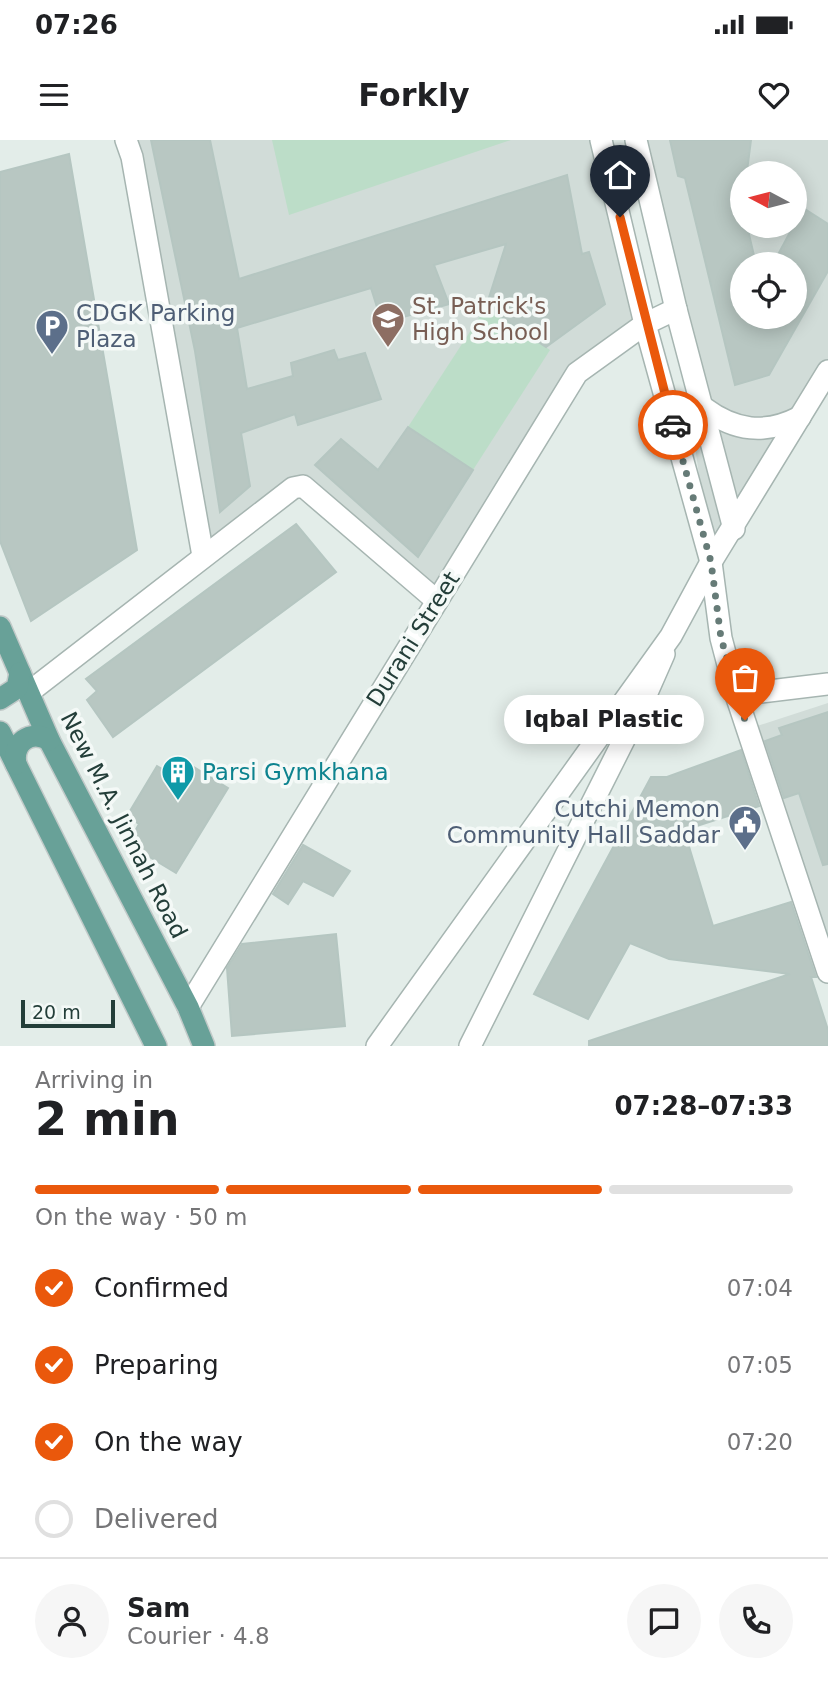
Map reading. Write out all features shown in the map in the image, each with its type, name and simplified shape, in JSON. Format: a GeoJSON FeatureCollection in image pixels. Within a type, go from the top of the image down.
{"type":"FeatureCollection","features":[{"type":"Feature","properties":{"kind":"main road","name":"New M.A. Jinnah Road"},"geometry":{"type":"LineString","coordinates":[[0,627],[49,740],[188,1007],[204,1046]]}},
{"type":"Feature","properties":{"kind":"main road"},"geometry":{"type":"LineString","coordinates":[[0,699],[24,683]]}},
{"type":"Feature","properties":{"kind":"main road"},"geometry":{"type":"LineString","coordinates":[[0,732],[156,1046]]}},
{"type":"Feature","properties":{"kind":"main road"},"geometry":{"type":"LineString","coordinates":[[16,764],[15,751],[23,739],[37,736],[49,740]]}},
{"type":"Feature","properties":{"kind":"street"},"geometry":{"type":"LineString","coordinates":[[126,140],[132,157],[203,556]]}},
{"type":"Feature","properties":{"kind":"street"},"geometry":{"type":"LineString","coordinates":[[601,140],[645,324],[711,562],[721,638],[736,695],[828,972]]}},
{"type":"Feature","properties":{"kind":"street"},"geometry":{"type":"LineString","coordinates":[[636,140],[676,309],[734,528]]}},
{"type":"Feature","properties":{"kind":"street","name":"Durani Street"},"geometry":{"type":"LineString","coordinates":[[188,1007],[577,373],[645,324],[676,309]]}},
{"type":"Feature","properties":{"kind":"street"},"geometry":{"type":"LineString","coordinates":[[470,1046],[642,705],[671,636],[711,562],[828,371]]}},
{"type":"Feature","properties":{"kind":"street"},"geometry":{"type":"LineString","coordinates":[[704,408],[733,426],[751,429],[785,425],[800,417]]}},
{"type":"Feature","properties":{"kind":"street"},"geometry":{"type":"LineString","coordinates":[[24,683],[203,556],[280,495],[303,486],[437,601]]}},
{"type":"Feature","properties":{"kind":"street"},"geometry":{"type":"LineString","coordinates":[[377,1046],[671,636]]}},
{"type":"Feature","properties":{"kind":"street"},"geometry":{"type":"LineString","coordinates":[[736,695],[828,684]]}},
{"type":"Feature","properties":{"kind":"shaded area","name":"St. Patrick's High School"},"geometry":{"type":"Polygon","coordinates":[[[126,140],[601,140],[645,324],[577,373],[437,601],[303,486],[203,556],[126,140]]]}},
{"type":"Feature","properties":{"kind":"shaded area"},"geometry":{"type":"Polygon","coordinates":[[[633,140],[828,140],[828,371],[711,562],[676,309],[633,140]]]}},
{"type":"Feature","properties":{"kind":"shaded area"},"geometry":{"type":"Polygon","coordinates":[[[828,703],[828,959],[754,727],[828,703]]]}},
{"type":"Feature","properties":{"kind":"green space"},"geometry":{"type":"Polygon","coordinates":[[[272,140],[511,140],[289,215],[272,140]]]}},
{"type":"Feature","properties":{"kind":"green space"},"geometry":{"type":"Polygon","coordinates":[[[486,307],[550,350],[473,470],[408,427],[486,307]]]}},
{"type":"Feature","properties":{"kind":"building"},"geometry":{"type":"Polygon","coordinates":[[[151,140],[210,140],[239,279],[567,175],[582,254],[589,252],[605,304],[546,347],[486,307],[506,244],[434,265],[449,304],[382,323],[371,288],[237,328],[247,389],[293,376],[291,363],[334,350],[338,360],[365,353],[381,399],[298,425],[295,414],[241,433],[250,486],[220,512],[195,351],[151,140]]]}},
{"type":"Feature","properties":{"kind":"building"},"geometry":{"type":"Polygon","coordinates":[[[670,140],[751,140],[748,161],[730,161],[730,238],[750,238],[753,252],[730,252],[730,329],[795,329],[769,375],[735,385],[685,178],[678,176],[670,140]]]}},
{"type":"Feature","properties":{"kind":"building","name":"CDGK Parking Plaza"},"geometry":{"type":"Polygon","coordinates":[[[69,154],[137,550],[31,621],[0,541],[0,172],[69,154]]]}},
{"type":"Feature","properties":{"kind":"building"},"geometry":{"type":"Polygon","coordinates":[[[807,211],[828,224],[828,271],[807,308],[807,252],[779,252],[787,238],[807,238],[807,211]]]}},
{"type":"Feature","properties":{"kind":"building"},"geometry":{"type":"Polygon","coordinates":[[[408,427],[473,470],[418,557],[315,465],[341,439],[378,470],[408,427]]]}},
{"type":"Feature","properties":{"kind":"building"},"geometry":{"type":"Polygon","coordinates":[[[296,524],[336,572],[113,737],[87,700],[97,691],[86,679],[296,524]]]}},
{"type":"Feature","properties":{"kind":"building"},"geometry":{"type":"Polygon","coordinates":[[[828,712],[828,864],[823,865],[799,793],[784,798],[765,741],[782,735],[779,728],[828,712]]]}},
{"type":"Feature","properties":{"kind":"building"},"geometry":{"type":"Polygon","coordinates":[[[741,750],[759,806],[684,830],[713,926],[791,902],[816,977],[811,977],[828,1030],[828,1046],[589,1046],[589,1041],[790,974],[669,959],[630,943],[588,1019],[534,994],[651,777],[667,777],[741,750]]]}},
{"type":"Feature","properties":{"kind":"building","name":"Parsi Gymkhana"},"geometry":{"type":"Polygon","coordinates":[[[179,758],[228,788],[176,873],[128,844],[139,824],[127,816],[157,766],[171,774],[179,758]]]}},
{"type":"Feature","properties":{"kind":"building"},"geometry":{"type":"Polygon","coordinates":[[[303,845],[350,871],[333,896],[303,881],[288,904],[273,894],[303,845]]]}},
{"type":"Feature","properties":{"kind":"building"},"geometry":{"type":"Polygon","coordinates":[[[336,934],[345,1026],[232,1036],[227,968],[242,944],[336,934]]]}},
{"type":"Feature","properties":{"kind":"way so far"},"geometry":{"type":"LineString","coordinates":[[673,425],[711,562],[721,638],[745,720]]}},
{"type":"Feature","properties":{"kind":"place","name":"St. Patrick's High School"},"geometry":{"type":"Point","coordinates":[388,349]}},
{"type":"Feature","properties":{"kind":"place","name":"CDGK Parking Plaza"},"geometry":{"type":"Point","coordinates":[52,356]}},
{"type":"Feature","properties":{"kind":"place","name":"Iqbal Plastic"},"geometry":{"type":"Point","coordinates":[745,720]}},
{"type":"Feature","properties":{"kind":"place","name":"Parsi Gymkhana"},"geometry":{"type":"Point","coordinates":[178,802]}},
{"type":"Feature","properties":{"kind":"place","name":"Cutchi Memon Community Hall Saddar"},"geometry":{"type":"Point","coordinates":[745,852]}},
{"type":"Feature","properties":{"kind":"route"},"geometry":{"type":"LineString","coordinates":[[620,217],[645,324],[673,425]]}}]}
